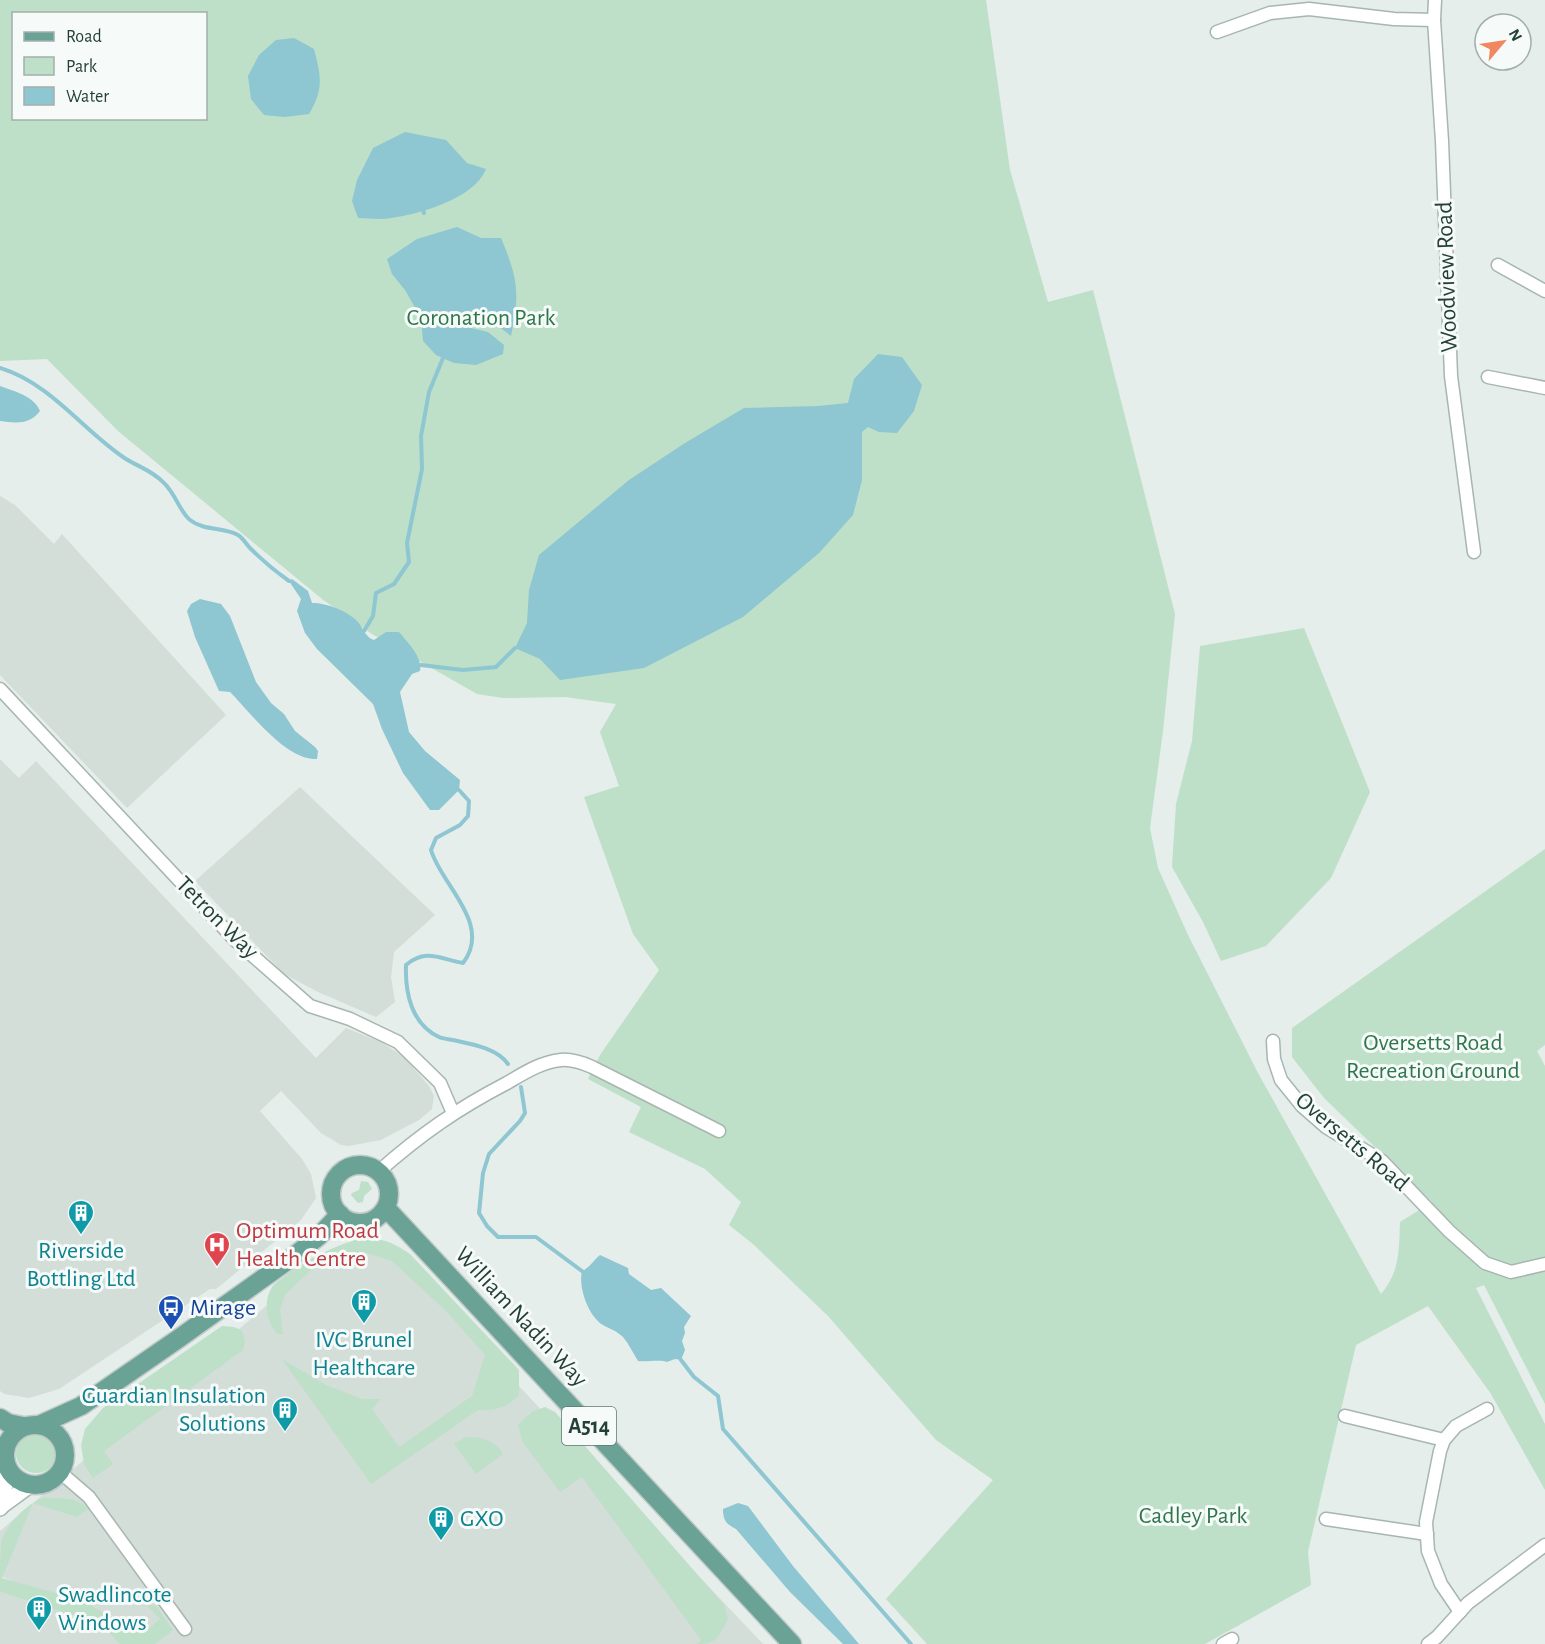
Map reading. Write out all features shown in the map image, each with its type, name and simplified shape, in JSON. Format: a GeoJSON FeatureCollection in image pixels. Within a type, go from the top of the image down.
{"type":"FeatureCollection","features":[{"type":"Feature","properties":{"kind":"main road"},"geometry":{"type":"LineString","coordinates":[[360,1165],[378,1172],[385,1179],[388,1188],[389,1198],[386,1208],[364,1224],[349,1221],[340,1215],[332,1194],[338,1177],[349,1168],[360,1165]]}},
{"type":"Feature","properties":{"kind":"main road","name":"William Nadin Way"},"geometry":{"type":"LineString","coordinates":[[386,1208],[792,1644]]}},
{"type":"Feature","properties":{"kind":"main road"},"geometry":{"type":"LineString","coordinates":[[0,1418],[8,1423],[31,1425],[53,1430],[63,1444],[65,1454],[60,1472],[50,1481],[40,1485],[20,1482],[8,1471],[2,1444],[31,1425],[81,1406],[290,1259],[318,1237],[340,1215]]}},
{"type":"Feature","properties":{"kind":"main road"},"geometry":{"type":"LineString","coordinates":[[63,1444],[67,1430],[81,1406]]}},
{"type":"Feature","properties":{"kind":"street","name":"Woodview Road"},"geometry":{"type":"LineString","coordinates":[[1435,0],[1434,20],[1442,141],[1451,376],[1474,552]]}},
{"type":"Feature","properties":{"kind":"street"},"geometry":{"type":"LineString","coordinates":[[1217,32],[1270,13],[1309,9],[1394,19],[1434,20]]}},
{"type":"Feature","properties":{"kind":"street"},"geometry":{"type":"LineString","coordinates":[[1498,265],[1545,291]]}},
{"type":"Feature","properties":{"kind":"street"},"geometry":{"type":"LineString","coordinates":[[1488,377],[1545,388]]}},
{"type":"Feature","properties":{"kind":"street","name":"Tetron Way"},"geometry":{"type":"LineString","coordinates":[[0,689],[235,940],[310,1006],[350,1019],[398,1042],[440,1083],[453,1113]]}},
{"type":"Feature","properties":{"kind":"street","name":"Oversetts Road"},"geometry":{"type":"LineString","coordinates":[[1273,1041],[1274,1059],[1281,1080],[1302,1106],[1326,1127],[1382,1161],[1449,1231],[1485,1263],[1511,1272],[1545,1264]]}},
{"type":"Feature","properties":{"kind":"street"},"geometry":{"type":"LineString","coordinates":[[378,1172],[416,1139],[453,1113],[542,1064],[564,1059],[582,1062],[719,1131]]}},
{"type":"Feature","properties":{"kind":"street"},"geometry":{"type":"LineString","coordinates":[[1460,1612],[1441,1584],[1428,1551],[1426,1522],[1444,1440],[1456,1426],[1487,1409]]}},
{"type":"Feature","properties":{"kind":"street"},"geometry":{"type":"LineString","coordinates":[[1346,1416],[1444,1440]]}},
{"type":"Feature","properties":{"kind":"street"},"geometry":{"type":"LineString","coordinates":[[0,1508],[8,1471]]}},
{"type":"Feature","properties":{"kind":"street"},"geometry":{"type":"LineString","coordinates":[[60,1472],[89,1497],[185,1629]]}},
{"type":"Feature","properties":{"kind":"street"},"geometry":{"type":"LineString","coordinates":[[0,1508],[30,1485]]}},
{"type":"Feature","properties":{"kind":"street"},"geometry":{"type":"LineString","coordinates":[[1326,1519],[1427,1534]]}},
{"type":"Feature","properties":{"kind":"street"},"geometry":{"type":"LineString","coordinates":[[1428,1644],[1460,1612],[1504,1574],[1545,1545]]}},
{"type":"Feature","properties":{"kind":"shaded area"},"geometry":{"type":"Polygon","coordinates":[[[0,496],[15,505],[54,544],[62,534],[226,715],[127,808],[0,675],[0,496]]]}},
{"type":"Feature","properties":{"kind":"shaded area"},"geometry":{"type":"Polygon","coordinates":[[[0,759],[19,778],[36,761],[316,1058],[346,1028],[381,1042],[404,1057],[429,1086],[434,1096],[432,1109],[419,1120],[381,1140],[349,1146],[341,1145],[321,1133],[281,1091],[260,1111],[302,1159],[311,1174],[316,1198],[301,1220],[216,1289],[210,1289],[59,1389],[29,1398],[4,1394],[0,1391],[0,759]]]}},
{"type":"Feature","properties":{"kind":"shaded area"},"geometry":{"type":"Polygon","coordinates":[[[300,787],[435,915],[394,952],[391,977],[395,1002],[376,1017],[318,992],[284,974],[195,881],[300,787]]]}},
{"type":"Feature","properties":{"kind":"shaded area"},"geometry":{"type":"Polygon","coordinates":[[[363,1245],[394,1254],[763,1644],[135,1644],[116,1620],[0,1576],[0,1531],[324,1257],[363,1245]]]}},
{"type":"Feature","properties":{"kind":"shaded area","name":"Swadlincote Windows"},"geometry":{"type":"Polygon","coordinates":[[[0,1592],[103,1625],[119,1644],[0,1644],[0,1592]]]}},
{"type":"Feature","properties":{"kind":"green space"},"geometry":{"type":"Polygon","coordinates":[[[0,0],[986,0],[1010,170],[1048,302],[1093,290],[1175,614],[1150,828],[1158,868],[1188,935],[1258,1073],[1381,1294],[1395,1269],[1399,1251],[1400,1222],[1432,1202],[1324,1098],[1292,1057],[1292,1028],[1545,849],[1545,1045],[1537,1051],[1545,1066],[1545,1404],[1484,1285],[1476,1288],[1545,1424],[1545,1490],[1491,1394],[1428,1306],[1356,1345],[1308,1552],[1311,1585],[1205,1644],[927,1644],[886,1599],[993,1480],[936,1440],[828,1316],[753,1244],[729,1225],[741,1202],[705,1169],[629,1132],[641,1107],[588,1079],[600,1055],[659,970],[633,934],[584,797],[619,786],[600,732],[616,704],[565,697],[503,698],[477,694],[372,634],[322,599],[118,431],[47,359],[0,361],[0,0]]]}},
{"type":"Feature","properties":{"kind":"green space"},"geometry":{"type":"Polygon","coordinates":[[[1304,628],[1370,792],[1331,878],[1266,946],[1221,961],[1203,922],[1172,867],[1176,804],[1192,741],[1200,646],[1304,628]]]}},
{"type":"Feature","properties":{"kind":"green space"},"geometry":{"type":"Polygon","coordinates":[[[361,1181],[368,1182],[372,1189],[364,1196],[363,1202],[358,1203],[351,1195],[359,1190],[361,1181]]]}},
{"type":"Feature","properties":{"kind":"green space"},"geometry":{"type":"Polygon","coordinates":[[[361,1238],[387,1242],[410,1254],[519,1370],[519,1395],[514,1400],[500,1408],[478,1410],[371,1484],[282,1359],[326,1385],[362,1399],[381,1399],[372,1409],[399,1447],[472,1396],[485,1355],[447,1312],[392,1261],[364,1252],[324,1257],[285,1295],[280,1309],[283,1335],[276,1333],[268,1317],[267,1306],[273,1285],[312,1258],[361,1238]]]}},
{"type":"Feature","properties":{"kind":"green space"},"geometry":{"type":"Polygon","coordinates":[[[222,1326],[234,1327],[242,1331],[245,1341],[243,1350],[104,1451],[113,1464],[93,1478],[84,1464],[81,1445],[85,1429],[103,1408],[222,1326]]]}},
{"type":"Feature","properties":{"kind":"green space"},"geometry":{"type":"Polygon","coordinates":[[[545,1407],[555,1412],[725,1606],[728,1619],[713,1641],[697,1644],[701,1640],[582,1477],[560,1492],[522,1441],[518,1425],[532,1412],[545,1407]]]}},
{"type":"Feature","properties":{"kind":"green space"},"geometry":{"type":"Polygon","coordinates":[[[36,1433],[44,1434],[50,1439],[55,1445],[55,1461],[50,1467],[44,1472],[36,1473],[28,1472],[22,1467],[17,1461],[16,1453],[17,1445],[22,1439],[28,1434],[36,1433]]]}},
{"type":"Feature","properties":{"kind":"green space"},"geometry":{"type":"Polygon","coordinates":[[[466,1437],[488,1440],[496,1445],[503,1454],[476,1474],[454,1444],[466,1437]]]}},
{"type":"Feature","properties":{"kind":"green space"},"geometry":{"type":"Polygon","coordinates":[[[42,1498],[67,1499],[79,1502],[88,1509],[77,1517],[33,1503],[42,1498]]]}},
{"type":"Feature","properties":{"kind":"green space"},"geometry":{"type":"Polygon","coordinates":[[[33,1503],[2,1578],[84,1601],[110,1617],[124,1618],[139,1632],[145,1632],[160,1619],[147,1605],[156,1606],[173,1630],[155,1644],[119,1644],[103,1625],[0,1592],[3,1536],[17,1516],[33,1503]]]}},
{"type":"Feature","properties":{"kind":"water"},"geometry":{"type":"Polygon","coordinates":[[[294,38],[314,49],[320,82],[314,105],[309,114],[285,117],[264,115],[251,99],[248,76],[259,55],[276,40],[294,38]]]}},
{"type":"Feature","properties":{"kind":"water"},"geometry":{"type":"Polygon","coordinates":[[[405,132],[446,140],[467,163],[486,169],[471,188],[445,203],[417,213],[387,219],[358,218],[352,201],[357,180],[373,148],[405,132]]]}},
{"type":"Feature","properties":{"kind":"water"},"geometry":{"type":"Polygon","coordinates":[[[457,227],[481,238],[501,238],[516,286],[516,308],[511,336],[493,324],[473,318],[471,328],[488,332],[504,345],[503,354],[476,365],[454,363],[436,355],[423,341],[421,318],[405,290],[392,274],[387,259],[417,239],[457,227]]]}},
{"type":"Feature","properties":{"kind":"water"},"geometry":{"type":"Polygon","coordinates":[[[878,354],[902,357],[922,385],[914,411],[897,433],[879,432],[868,427],[862,432],[862,480],[853,515],[819,553],[743,617],[644,668],[560,680],[540,659],[515,648],[527,623],[529,590],[539,555],[629,480],[744,408],[848,403],[854,379],[878,354]]]}},
{"type":"Feature","properties":{"kind":"water"},"geometry":{"type":"Polygon","coordinates":[[[0,386],[33,401],[40,411],[27,421],[0,421],[0,386]]]}},
{"type":"Feature","properties":{"kind":"water"},"geometry":{"type":"Polygon","coordinates":[[[292,579],[308,591],[312,603],[331,606],[349,614],[371,639],[374,640],[386,632],[399,632],[414,650],[419,660],[420,671],[412,674],[400,692],[409,732],[425,751],[460,780],[459,790],[439,810],[430,810],[403,773],[373,704],[317,649],[305,633],[297,611],[301,599],[289,581],[292,579]]]}},
{"type":"Feature","properties":{"kind":"water"},"geometry":{"type":"Polygon","coordinates":[[[200,599],[221,604],[230,616],[256,682],[271,703],[284,714],[295,731],[315,747],[318,751],[317,759],[305,758],[281,744],[230,692],[219,691],[195,637],[187,611],[191,604],[200,599]]]}},
{"type":"Feature","properties":{"kind":"water"},"geometry":{"type":"Polygon","coordinates":[[[600,1255],[628,1268],[629,1274],[651,1290],[661,1288],[691,1316],[684,1327],[685,1333],[682,1341],[685,1350],[681,1360],[638,1361],[623,1337],[603,1325],[593,1315],[585,1300],[581,1277],[582,1271],[600,1255]]]}},
{"type":"Feature","properties":{"kind":"water"},"geometry":{"type":"Polygon","coordinates":[[[738,1503],[748,1506],[793,1566],[859,1644],[843,1644],[790,1592],[736,1529],[727,1523],[723,1509],[738,1503]]]}},
{"type":"Feature","properties":{"kind":"waterway"},"geometry":{"type":"LineString","coordinates":[[364,631],[373,616],[376,593],[394,584],[409,562],[407,543],[422,469],[421,436],[429,392],[443,358]]}},
{"type":"Feature","properties":{"kind":"waterway"},"geometry":{"type":"LineString","coordinates":[[0,368],[36,385],[110,448],[160,479],[190,520],[201,526],[238,535],[259,557],[289,581]]}},
{"type":"Feature","properties":{"kind":"waterway"},"geometry":{"type":"LineString","coordinates":[[421,665],[463,670],[496,667],[515,648]]}},
{"type":"Feature","properties":{"kind":"waterway"},"geometry":{"type":"LineString","coordinates":[[459,790],[469,801],[468,816],[460,825],[436,838],[431,850],[436,863],[469,919],[472,934],[471,948],[463,963],[433,956],[413,960],[406,965],[407,986],[416,1016],[430,1031],[441,1038],[491,1050],[508,1064]]}},
{"type":"Feature","properties":{"kind":"waterway"},"geometry":{"type":"LineString","coordinates":[[521,1087],[525,1113],[489,1154],[483,1173],[479,1213],[498,1237],[536,1237],[582,1271]]}},
{"type":"Feature","properties":{"kind":"waterway"},"geometry":{"type":"LineString","coordinates":[[681,1360],[694,1377],[718,1396],[723,1429],[911,1644]]}},
{"type":"Feature","properties":{"kind":"place","name":"Riverside Bottling Ltd"},"geometry":{"type":"Point","coordinates":[81,1236]}},
{"type":"Feature","properties":{"kind":"place","name":"Optimum Road Health Centre"},"geometry":{"type":"Point","coordinates":[217,1268]}},
{"type":"Feature","properties":{"kind":"place","name":"IVC Brunel Healthcare"},"geometry":{"type":"Point","coordinates":[364,1325]}},
{"type":"Feature","properties":{"kind":"place","name":"Mirage"},"geometry":{"type":"Point","coordinates":[171,1331]}},
{"type":"Feature","properties":{"kind":"place","name":"Guardian Insulation Solutions"},"geometry":{"type":"Point","coordinates":[285,1433]}},
{"type":"Feature","properties":{"kind":"place","name":"GXO"},"geometry":{"type":"Point","coordinates":[441,1542]}},
{"type":"Feature","properties":{"kind":"place","name":"Swadlincote Windows"},"geometry":{"type":"Point","coordinates":[39,1632]}},
{"type":"Feature","properties":{"kind":"park label","name":"Coronation Park"},"geometry":{"type":"Point","coordinates":[481,318]}},
{"type":"Feature","properties":{"kind":"park label","name":"Oversetts Road Recreation Ground"},"geometry":{"type":"Point","coordinates":[1433,1057]}},
{"type":"Feature","properties":{"kind":"park label","name":"Cadley Park"},"geometry":{"type":"Point","coordinates":[1193,1516]}}]}
